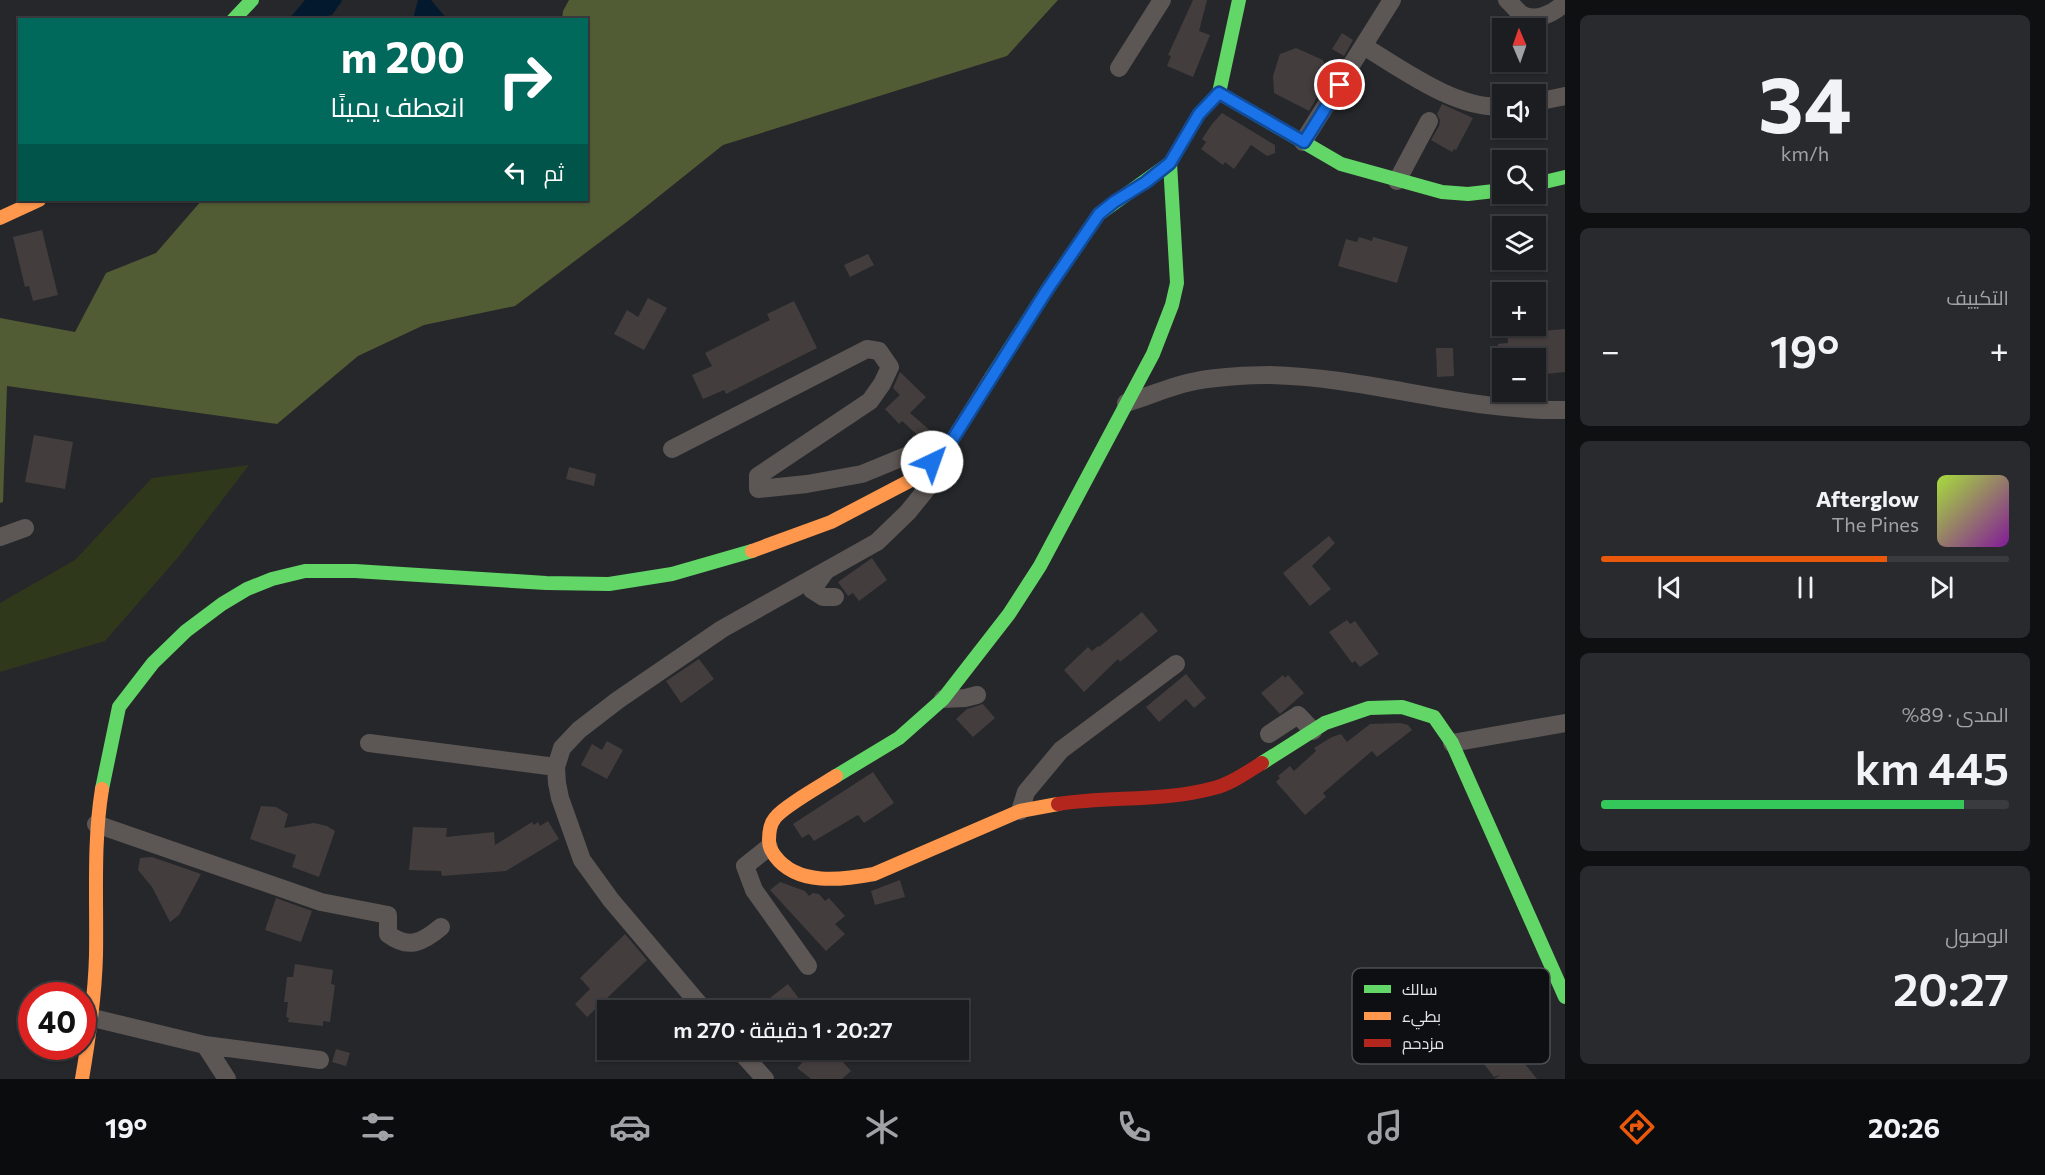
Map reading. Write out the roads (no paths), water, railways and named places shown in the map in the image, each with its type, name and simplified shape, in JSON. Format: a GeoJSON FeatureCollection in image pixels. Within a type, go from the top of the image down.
{"type":"FeatureCollection","features":[{"type":"Feature","properties":{"kind":"street"},"geometry":{"type":"LineString","coordinates":[[235,18],[252,0]]}},
{"type":"Feature","properties":{"kind":"street"},"geometry":{"type":"LineString","coordinates":[[1119,68],[1162,0]]}},
{"type":"Feature","properties":{"kind":"street"},"geometry":{"type":"LineString","coordinates":[[696,1000],[611,900],[582,860],[560,798],[556,767],[561,747],[618,700],[722,629],[877,542],[908,512],[925,491],[947,448],[1047,290],[1099,214],[1170,163],[1199,114],[1219,93],[1239,0]]}},
{"type":"Feature","properties":{"kind":"street"},"geometry":{"type":"LineString","coordinates":[[1304,142],[1392,0]]}},
{"type":"Feature","properties":{"kind":"street"},"geometry":{"type":"LineString","coordinates":[[1507,0],[1523,15],[1532,17],[1549,14],[1565,2]]}},
{"type":"Feature","properties":{"kind":"street"},"geometry":{"type":"LineString","coordinates":[[1365,46],[1444,93],[1473,104],[1492,105]]}},
{"type":"Feature","properties":{"kind":"street"},"geometry":{"type":"LineString","coordinates":[[1219,93],[1341,164],[1397,182],[1442,192],[1468,194],[1492,191]]}},
{"type":"Feature","properties":{"kind":"street"},"geometry":{"type":"LineString","coordinates":[[1546,100],[1565,96]]}},
{"type":"Feature","properties":{"kind":"street"},"geometry":{"type":"LineString","coordinates":[[1397,182],[1430,121]]}},
{"type":"Feature","properties":{"kind":"street"},"geometry":{"type":"LineString","coordinates":[[1170,163],[1177,283],[1172,305],[1153,354],[1040,566],[1009,614],[944,699],[899,738],[815,789],[775,817],[769,829],[769,847],[788,869],[825,879],[848,879],[874,874],[1020,811],[1061,803],[1165,797],[1215,788],[1240,777],[1336,719],[1369,708],[1402,707],[1434,717],[1452,743],[1565,997]]}},
{"type":"Feature","properties":{"kind":"street"},"geometry":{"type":"LineString","coordinates":[[1546,182],[1565,177]]}},
{"type":"Feature","properties":{"kind":"street"},"geometry":{"type":"LineString","coordinates":[[0,218],[37,201]]}},
{"type":"Feature","properties":{"kind":"street"},"geometry":{"type":"LineString","coordinates":[[672,449],[867,349],[879,351],[890,367],[870,401],[758,476],[758,489],[807,484],[862,474],[913,453],[947,448]]}},
{"type":"Feature","properties":{"kind":"street"},"geometry":{"type":"LineString","coordinates":[[1126,403],[1196,381],[1268,375],[1312,378],[1539,410],[1565,410]]}},
{"type":"Feature","properties":{"kind":"street"},"geometry":{"type":"LineString","coordinates":[[94,982],[96,824],[105,761],[119,707],[153,663],[186,631],[222,604],[247,589],[272,579],[305,571],[355,571],[546,583],[609,584],[672,574],[774,544],[831,522],[887,495],[917,477],[947,448]]}},
{"type":"Feature","properties":{"kind":"street"},"geometry":{"type":"LineString","coordinates":[[0,537],[25,528]]}},
{"type":"Feature","properties":{"kind":"street"},"geometry":{"type":"LineString","coordinates":[[826,571],[812,590],[823,597],[835,597]]}},
{"type":"Feature","properties":{"kind":"street"},"geometry":{"type":"LineString","coordinates":[[1020,811],[1026,792],[1061,750],[1176,664]]}},
{"type":"Feature","properties":{"kind":"street"},"geometry":{"type":"LineString","coordinates":[[944,699],[977,695]]}},
{"type":"Feature","properties":{"kind":"street"},"geometry":{"type":"LineString","coordinates":[[1269,734],[1298,715],[1313,731]]}},
{"type":"Feature","properties":{"kind":"street"},"geometry":{"type":"LineString","coordinates":[[1452,743],[1565,723]]}},
{"type":"Feature","properties":{"kind":"street"},"geometry":{"type":"LineString","coordinates":[[369,743],[556,767]]}},
{"type":"Feature","properties":{"kind":"street"},"geometry":{"type":"LineString","coordinates":[[96,824],[321,902],[388,915],[388,934],[399,942],[423,942],[441,927]]}},
{"type":"Feature","properties":{"kind":"street"},"geometry":{"type":"LineString","coordinates":[[769,847],[745,866],[754,890],[808,966]]}},
{"type":"Feature","properties":{"kind":"street"},"geometry":{"type":"LineString","coordinates":[[96,1018],[205,1045],[320,1060]]}},
{"type":"Feature","properties":{"kind":"street"},"geometry":{"type":"LineString","coordinates":[[205,1045],[226,1079]]}},
{"type":"Feature","properties":{"kind":"street"},"geometry":{"type":"LineString","coordinates":[[82,1079],[85,1060]]}},
{"type":"Feature","properties":{"kind":"street"},"geometry":{"type":"LineString","coordinates":[[748,1060],[765,1079]]}},
{"type":"Feature","properties":{"kind":"water"},"geometry":{"type":"Polygon","coordinates":[[[305,0],[342,1],[332,15],[318,18],[290,18],[305,0]]]}},
{"type":"Feature","properties":{"kind":"water"},"geometry":{"type":"Polygon","coordinates":[[[418,0],[431,0],[446,18],[413,18],[418,0]]]}}]}
